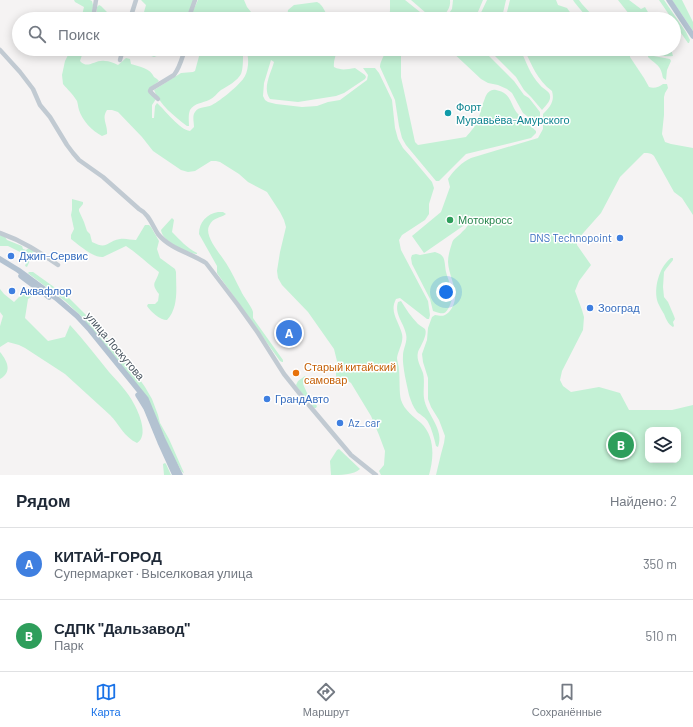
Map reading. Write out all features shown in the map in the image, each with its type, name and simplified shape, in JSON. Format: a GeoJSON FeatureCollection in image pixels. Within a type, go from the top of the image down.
{"type":"FeatureCollection","features":[{"type":"Feature","properties":{"kind":"main road"},"geometry":{"type":"LineString","coordinates":[[669,0],[677,12]]}},
{"type":"Feature","properties":{"kind":"main road"},"geometry":{"type":"LineString","coordinates":[[681,18],[693,36]]}},
{"type":"Feature","properties":{"kind":"main road","name":"улица Лоскутова"},"geometry":{"type":"LineString","coordinates":[[0,259],[18,270],[56,298],[77,316],[90,330],[146,399],[163,440],[180,475]]}},
{"type":"Feature","properties":{"kind":"main road","name":"улица Лоскутова"},"geometry":{"type":"LineString","coordinates":[[0,264],[17,274],[60,305],[81,324],[93,338],[142,400],[175,475]]}},
{"type":"Feature","properties":{"kind":"street"},"geometry":{"type":"LineString","coordinates":[[94,12],[96,0]]}},
{"type":"Feature","properties":{"kind":"street"},"geometry":{"type":"LineString","coordinates":[[132,12],[136,0]]}},
{"type":"Feature","properties":{"kind":"street"},"geometry":{"type":"LineString","coordinates":[[192,12],[196,0]]}},
{"type":"Feature","properties":{"kind":"street"},"geometry":{"type":"LineString","coordinates":[[0,50],[33,89],[40,105],[50,117],[67,146],[79,160],[103,177],[139,209],[146,213],[163,239],[178,249],[201,259],[212,269],[258,333],[284,374],[351,455],[376,475]]}},
{"type":"Feature","properties":{"kind":"street"},"geometry":{"type":"LineString","coordinates":[[120,60],[121,56]]}},
{"type":"Feature","properties":{"kind":"street"},"geometry":{"type":"LineString","coordinates":[[158,99],[151,93],[151,89],[174,75],[183,56]]}},
{"type":"Feature","properties":{"kind":"street"},"geometry":{"type":"LineString","coordinates":[[0,233],[32,247],[58,265]]}},
{"type":"Feature","properties":{"kind":"green space"},"geometry":{"type":"Polygon","coordinates":[[[74,0],[92,1],[92,12],[83,12],[84,7],[74,0]]]}},
{"type":"Feature","properties":{"kind":"green space"},"geometry":{"type":"Polygon","coordinates":[[[141,0],[195,0],[190,12],[144,12],[146,5],[141,0]]]}},
{"type":"Feature","properties":{"kind":"green space"},"geometry":{"type":"Polygon","coordinates":[[[198,0],[244,0],[251,12],[192,12],[198,0]]]}},
{"type":"Feature","properties":{"kind":"green space"},"geometry":{"type":"Polygon","coordinates":[[[390,0],[405,0],[420,12],[390,12],[390,0]]]}},
{"type":"Feature","properties":{"kind":"green space"},"geometry":{"type":"Polygon","coordinates":[[[411,0],[450,0],[450,6],[446,12],[425,12],[411,0]]]}},
{"type":"Feature","properties":{"kind":"green space"},"geometry":{"type":"Polygon","coordinates":[[[453,0],[483,0],[478,12],[450,12],[452,9],[453,0]]]}},
{"type":"Feature","properties":{"kind":"green space"},"geometry":{"type":"Polygon","coordinates":[[[487,0],[506,0],[503,12],[481,12],[487,0]]]}},
{"type":"Feature","properties":{"kind":"green space"},"geometry":{"type":"Polygon","coordinates":[[[510,0],[556,0],[558,5],[567,8],[570,12],[507,12],[510,0]]]}},
{"type":"Feature","properties":{"kind":"green space"},"geometry":{"type":"Polygon","coordinates":[[[573,0],[579,0],[589,12],[582,12],[573,0]]]}},
{"type":"Feature","properties":{"kind":"green space"},"geometry":{"type":"Polygon","coordinates":[[[618,0],[629,0],[641,9],[645,7],[648,12],[627,12],[618,0]]]}},
{"type":"Feature","properties":{"kind":"green space"},"geometry":{"type":"Polygon","coordinates":[[[659,0],[664,0],[672,12],[667,12],[659,0]]]}},
{"type":"Feature","properties":{"kind":"green space"},"geometry":{"type":"Polygon","coordinates":[[[672,0],[682,0],[693,22],[693,31],[681,12],[672,0]]]}},
{"type":"Feature","properties":{"kind":"green space"},"geometry":{"type":"Polygon","coordinates":[[[317,2],[323,7],[325,12],[288,12],[294,5],[317,2]]]}},
{"type":"Feature","properties":{"kind":"green space"},"geometry":{"type":"Polygon","coordinates":[[[99,5],[101,6],[107,12],[97,12],[97,7],[99,5]]]}},
{"type":"Feature","properties":{"kind":"green space"},"geometry":{"type":"Polygon","coordinates":[[[681,25],[690,40],[688,43],[681,33],[681,25]]]}},
{"type":"Feature","properties":{"kind":"green space"},"geometry":{"type":"Polygon","coordinates":[[[68,56],[82,56],[80,61],[86,65],[101,61],[118,65],[126,58],[130,59],[131,64],[147,70],[159,81],[150,88],[156,99],[152,105],[152,118],[154,118],[155,106],[157,103],[177,124],[190,131],[194,127],[193,119],[197,110],[216,103],[243,79],[248,66],[248,56],[335,56],[334,67],[342,69],[355,68],[366,77],[344,93],[336,96],[298,102],[270,99],[267,85],[274,62],[271,60],[264,83],[263,96],[265,100],[276,104],[302,107],[317,106],[340,100],[367,80],[368,75],[363,68],[375,68],[392,100],[395,128],[398,139],[403,148],[432,182],[434,188],[429,204],[429,214],[425,220],[402,235],[399,240],[401,250],[428,301],[430,315],[429,319],[400,298],[396,299],[394,304],[394,312],[401,329],[402,337],[402,343],[397,358],[401,400],[402,404],[412,416],[426,428],[429,434],[432,448],[432,462],[429,475],[381,475],[379,471],[384,465],[385,451],[371,416],[351,383],[348,381],[341,382],[338,380],[336,376],[337,361],[334,349],[308,312],[282,285],[278,278],[277,271],[286,227],[280,212],[267,192],[248,182],[239,174],[220,162],[211,161],[195,171],[188,172],[181,170],[153,151],[118,112],[107,110],[105,113],[107,134],[102,136],[82,118],[77,101],[63,84],[62,75],[68,56]]]}},
{"type":"Feature","properties":{"kind":"green space"},"geometry":{"type":"Polygon","coordinates":[[[199,56],[243,56],[241,74],[237,79],[212,98],[192,108],[189,114],[189,126],[187,126],[163,105],[154,90],[181,73],[195,71],[199,56]]]}},
{"type":"Feature","properties":{"kind":"green space"},"geometry":{"type":"Polygon","coordinates":[[[383,56],[401,56],[401,77],[415,142],[418,145],[466,137],[476,124],[487,94],[494,90],[505,94],[508,97],[515,111],[536,131],[536,133],[531,138],[466,154],[439,181],[436,181],[406,145],[402,138],[395,100],[380,67],[383,56]]]}},
{"type":"Feature","properties":{"kind":"green space"},"geometry":{"type":"Polygon","coordinates":[[[456,56],[489,56],[514,81],[524,95],[529,98],[540,112],[540,126],[523,113],[512,93],[507,89],[488,83],[481,79],[456,56]]]}},
{"type":"Feature","properties":{"kind":"green space"},"geometry":{"type":"Polygon","coordinates":[[[495,56],[523,56],[534,77],[550,94],[549,102],[542,110],[524,90],[516,77],[495,56]]]}},
{"type":"Feature","properties":{"kind":"green space"},"geometry":{"type":"Polygon","coordinates":[[[527,56],[630,56],[649,87],[655,88],[663,84],[667,84],[668,88],[664,97],[662,134],[665,142],[693,148],[693,215],[682,198],[674,192],[654,156],[650,153],[644,153],[620,177],[601,213],[577,240],[577,245],[591,265],[579,281],[575,291],[584,317],[583,330],[562,371],[560,380],[563,386],[571,392],[599,387],[620,393],[629,410],[672,410],[693,405],[693,475],[436,475],[445,436],[439,420],[428,399],[428,378],[422,354],[432,317],[435,315],[446,315],[453,306],[455,293],[449,269],[449,255],[453,241],[467,227],[471,217],[469,215],[466,224],[424,253],[412,236],[441,212],[450,187],[448,179],[461,164],[471,158],[538,138],[543,129],[543,114],[548,109],[553,98],[552,91],[542,82],[527,56]]]}},
{"type":"Feature","properties":{"kind":"green space"},"geometry":{"type":"Polygon","coordinates":[[[654,56],[670,59],[671,61],[667,70],[666,80],[663,78],[659,66],[648,57],[654,56]]]}},
{"type":"Feature","properties":{"kind":"green space"},"geometry":{"type":"Polygon","coordinates":[[[72,199],[83,202],[79,211],[87,231],[90,234],[92,242],[97,244],[106,245],[115,240],[122,239],[136,240],[145,225],[149,225],[151,227],[159,241],[157,249],[160,258],[175,269],[176,272],[175,303],[171,315],[167,320],[161,319],[147,306],[148,304],[155,304],[158,301],[159,294],[154,283],[159,272],[126,246],[103,257],[99,257],[86,251],[71,239],[74,229],[71,215],[72,199]]]}},
{"type":"Feature","properties":{"kind":"green space"},"geometry":{"type":"Polygon","coordinates":[[[218,212],[223,212],[226,214],[215,219],[209,226],[208,230],[211,240],[228,266],[251,307],[253,318],[283,362],[280,361],[217,273],[217,266],[199,234],[200,226],[204,219],[218,212]]]}},
{"type":"Feature","properties":{"kind":"green space"},"geometry":{"type":"Polygon","coordinates":[[[172,218],[174,220],[172,232],[197,254],[175,246],[162,234],[161,230],[172,218]]]}},
{"type":"Feature","properties":{"kind":"green space"},"geometry":{"type":"Polygon","coordinates":[[[0,235],[5,237],[7,240],[22,246],[23,249],[26,250],[29,248],[34,251],[27,267],[25,266],[28,256],[8,246],[0,246],[0,235]]]}},
{"type":"Feature","properties":{"kind":"green space"},"geometry":{"type":"Polygon","coordinates":[[[435,252],[444,258],[446,272],[452,292],[450,305],[445,313],[433,311],[430,299],[412,264],[411,258],[412,255],[416,254],[420,255],[435,252]]]}},
{"type":"Feature","properties":{"kind":"green space"},"geometry":{"type":"Polygon","coordinates":[[[671,258],[673,258],[673,260],[664,272],[663,287],[664,297],[668,302],[675,319],[673,322],[673,327],[667,321],[658,303],[656,291],[660,273],[671,258]]]}},
{"type":"Feature","properties":{"kind":"green space"},"geometry":{"type":"Polygon","coordinates":[[[29,272],[33,272],[68,297],[104,334],[138,377],[152,399],[160,423],[184,473],[171,452],[153,411],[82,317],[65,301],[29,274],[29,272]]]}},
{"type":"Feature","properties":{"kind":"green space"},"geometry":{"type":"Polygon","coordinates":[[[0,289],[14,302],[25,291],[29,291],[34,295],[28,299],[25,318],[48,341],[65,337],[70,325],[123,387],[132,400],[142,424],[143,430],[141,440],[137,443],[132,440],[110,415],[65,374],[19,345],[8,342],[0,347],[0,326],[3,316],[0,312],[0,289]]]}},
{"type":"Feature","properties":{"kind":"green space"},"geometry":{"type":"Polygon","coordinates":[[[401,301],[413,319],[425,329],[426,332],[425,338],[418,352],[418,358],[424,376],[425,404],[439,434],[438,447],[436,446],[428,422],[417,412],[409,395],[403,359],[406,342],[405,330],[397,311],[398,302],[401,301]]]}},
{"type":"Feature","properties":{"kind":"green space"},"geometry":{"type":"Polygon","coordinates":[[[0,352],[8,367],[4,376],[0,379],[0,352]]]}},
{"type":"Feature","properties":{"kind":"green space"},"geometry":{"type":"Polygon","coordinates":[[[305,376],[307,379],[303,384],[307,393],[317,406],[316,408],[314,408],[296,385],[298,381],[305,376]]]}},
{"type":"Feature","properties":{"kind":"green space"},"geometry":{"type":"Polygon","coordinates":[[[339,449],[360,469],[351,474],[331,475],[330,461],[339,449]]]}},
{"type":"Feature","properties":{"kind":"green space"},"geometry":{"type":"Polygon","coordinates":[[[165,463],[171,475],[164,475],[163,464],[165,463]]]}},
{"type":"Feature","properties":{"kind":"place","name":"Форт Муравьёва-Амурского"},"geometry":{"type":"Point","coordinates":[448,113]}},
{"type":"Feature","properties":{"kind":"place","name":"Мотокросс"},"geometry":{"type":"Point","coordinates":[450,220]}},
{"type":"Feature","properties":{"kind":"place","name":"DNS Technopoint"},"geometry":{"type":"Point","coordinates":[620,238]}},
{"type":"Feature","properties":{"kind":"place","name":"Джип-Сервис"},"geometry":{"type":"Point","coordinates":[11,256]}},
{"type":"Feature","properties":{"kind":"place","name":"Аквафлор"},"geometry":{"type":"Point","coordinates":[12,291]}},
{"type":"Feature","properties":{"kind":"place","name":"Зооград"},"geometry":{"type":"Point","coordinates":[590,308]}},
{"type":"Feature","properties":{"kind":"place","name":"КИТАЙ-ГОРОД"},"geometry":{"type":"Point","coordinates":[289,333]}},
{"type":"Feature","properties":{"kind":"place","name":"Старый китайский самовар"},"geometry":{"type":"Point","coordinates":[296,373]}},
{"type":"Feature","properties":{"kind":"place","name":"ГрандАвто"},"geometry":{"type":"Point","coordinates":[267,399]}},
{"type":"Feature","properties":{"kind":"place","name":"Az_car"},"geometry":{"type":"Point","coordinates":[340,423]}},
{"type":"Feature","properties":{"kind":"place","name":"СДПК \"Дальзавод\""},"geometry":{"type":"Point","coordinates":[621,445]}}]}
